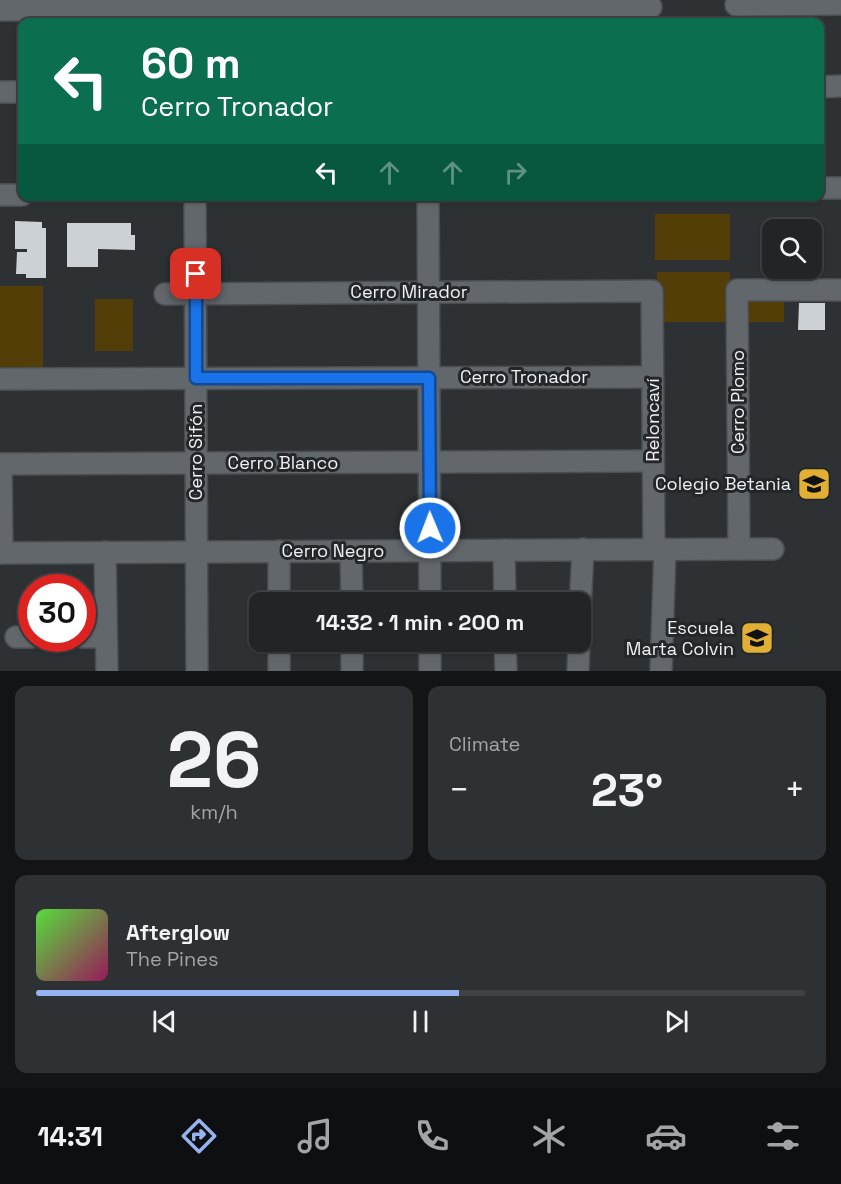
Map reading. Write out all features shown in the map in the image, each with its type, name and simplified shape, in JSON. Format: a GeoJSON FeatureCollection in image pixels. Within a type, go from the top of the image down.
{"type":"FeatureCollection","features":[{"type":"Feature","properties":{"kind":"street"},"geometry":{"type":"LineString","coordinates":[[736,9],[841,4]]}},
{"type":"Feature","properties":{"kind":"street"},"geometry":{"type":"LineString","coordinates":[[0,10],[651,10]]}},
{"type":"Feature","properties":{"kind":"street"},"geometry":{"type":"LineString","coordinates":[[824,87],[841,86]]}},
{"type":"Feature","properties":{"kind":"street"},"geometry":{"type":"LineString","coordinates":[[0,92],[18,92]]}},
{"type":"Feature","properties":{"kind":"street"},"geometry":{"type":"LineString","coordinates":[[824,189],[841,188]]}},
{"type":"Feature","properties":{"kind":"street"},"geometry":{"type":"LineString","coordinates":[[0,195],[18,195]]}},
{"type":"Feature","properties":{"kind":"street","name":"Cerro Sifón"},"geometry":{"type":"LineString","coordinates":[[195,201],[197,671]]}},
{"type":"Feature","properties":{"kind":"street"},"geometry":{"type":"LineString","coordinates":[[428,201],[430,592]]}},
{"type":"Feature","properties":{"kind":"street","name":"Cerro Plomo"},"geometry":{"type":"LineString","coordinates":[[739,549],[737,290],[841,290]]}},
{"type":"Feature","properties":{"kind":"street","name":"Cerro Mirador"},"geometry":{"type":"LineString","coordinates":[[165,294],[652,291]]}},
{"type":"Feature","properties":{"kind":"street","name":"Reloncaví"},"geometry":{"type":"LineString","coordinates":[[652,291],[653,461],[659,549],[661,671]]}},
{"type":"Feature","properties":{"kind":"street","name":"Cerro Tronador"},"geometry":{"type":"LineString","coordinates":[[0,379],[652,377]]}},
{"type":"Feature","properties":{"kind":"street","name":"Cerro Blanco"},"geometry":{"type":"LineString","coordinates":[[1,553],[1,464],[653,461]]}},
{"type":"Feature","properties":{"kind":"street"},"geometry":{"type":"LineString","coordinates":[[581,592],[583,549]]}},
{"type":"Feature","properties":{"kind":"street","name":"Cerro Negro"},"geometry":{"type":"LineString","coordinates":[[1,553],[773,549]]}},
{"type":"Feature","properties":{"kind":"street"},"geometry":{"type":"LineString","coordinates":[[351,550],[351,592]]}},
{"type":"Feature","properties":{"kind":"street"},"geometry":{"type":"LineString","coordinates":[[504,550],[505,592]]}},
{"type":"Feature","properties":{"kind":"street"},"geometry":{"type":"LineString","coordinates":[[279,551],[279,592]]}},
{"type":"Feature","properties":{"kind":"street"},"geometry":{"type":"LineString","coordinates":[[105,552],[106,671]]}},
{"type":"Feature","properties":{"kind":"street"},"geometry":{"type":"LineString","coordinates":[[96,637],[106,637]]}},
{"type":"Feature","properties":{"kind":"street"},"geometry":{"type":"LineString","coordinates":[[279,652],[279,671]]}},
{"type":"Feature","properties":{"kind":"street"},"geometry":{"type":"LineString","coordinates":[[352,652],[352,671]]}},
{"type":"Feature","properties":{"kind":"street"},"geometry":{"type":"LineString","coordinates":[[430,652],[430,671]]}},
{"type":"Feature","properties":{"kind":"street"},"geometry":{"type":"LineString","coordinates":[[505,652],[506,671]]}},
{"type":"Feature","properties":{"kind":"street"},"geometry":{"type":"LineString","coordinates":[[578,671],[579,652]]}},
{"type":"Feature","properties":{"kind":"shaded area"},"geometry":{"type":"Polygon","coordinates":[[[655,214],[730,214],[730,260],[655,260],[655,214]]]}},
{"type":"Feature","properties":{"kind":"shaded area"},"geometry":{"type":"Polygon","coordinates":[[[657,272],[730,272],[730,295],[784,295],[784,322],[657,322],[657,272]]]}},
{"type":"Feature","properties":{"kind":"shaded area"},"geometry":{"type":"Polygon","coordinates":[[[0,286],[43,286],[43,369],[0,369],[0,286]]]}},
{"type":"Feature","properties":{"kind":"shaded area"},"geometry":{"type":"Polygon","coordinates":[[[95,299],[133,299],[133,351],[95,351],[95,299]]]}},
{"type":"Feature","properties":{"kind":"building"},"geometry":{"type":"Polygon","coordinates":[[[15,221],[42,222],[42,228],[46,228],[46,278],[26,278],[26,274],[16,274],[17,252],[27,252],[27,249],[15,249],[15,221]]]}},
{"type":"Feature","properties":{"kind":"building"},"geometry":{"type":"Polygon","coordinates":[[[67,223],[131,223],[131,235],[135,235],[135,250],[98,249],[98,267],[67,267],[67,223]]]}},
{"type":"Feature","properties":{"kind":"building"},"geometry":{"type":"Polygon","coordinates":[[[799,303],[825,303],[825,330],[798,330],[799,303]]]}},
{"type":"Feature","properties":{"kind":"place","name":"Colegio Betania"},"geometry":{"type":"Point","coordinates":[814,484]}},
{"type":"Feature","properties":{"kind":"place","name":"Escuela Marta Colvin"},"geometry":{"type":"Point","coordinates":[757,638]}},
{"type":"Feature","properties":{"kind":"route"},"geometry":{"type":"LineString","coordinates":[[196,274],[196,378],[429,378],[430,528]]}}]}
